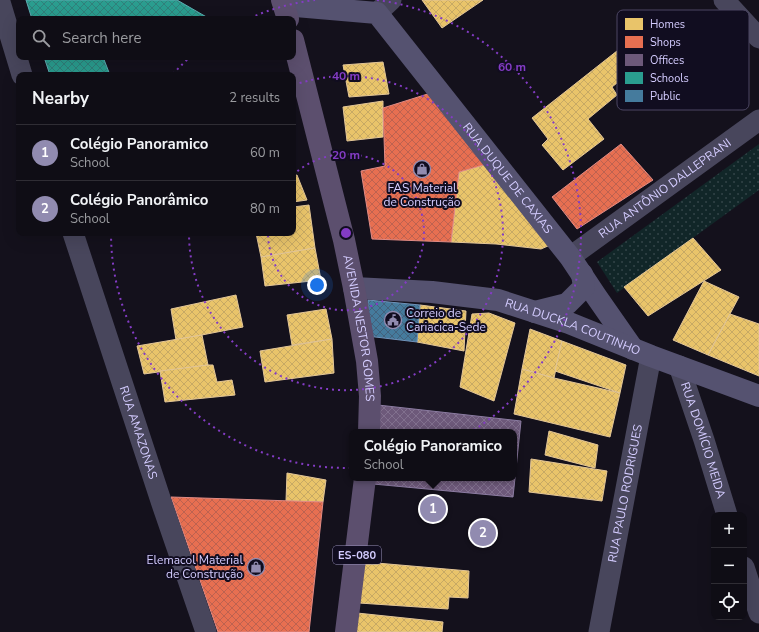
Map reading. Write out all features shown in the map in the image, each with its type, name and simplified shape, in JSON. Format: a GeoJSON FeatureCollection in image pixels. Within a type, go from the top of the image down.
{"type":"FeatureCollection","features":[{"type":"Feature","properties":{"kind":"main road","name":"AVENIDA NESTOR GOMES"},"geometry":{"type":"LineString","coordinates":[[296,52],[342,233],[354,288],[367,361],[370,396],[369,429]]}},
{"type":"Feature","properties":{"kind":"main road","name":"ES-080"},"geometry":{"type":"LineString","coordinates":[[346,632],[365,481]]}},
{"type":"Feature","properties":{"kind":"street"},"geometry":{"type":"LineString","coordinates":[[724,0],[733,10]]}},
{"type":"Feature","properties":{"kind":"street"},"geometry":{"type":"LineString","coordinates":[[0,2],[16,55]]}},
{"type":"Feature","properties":{"kind":"street"},"geometry":{"type":"LineString","coordinates":[[282,6],[384,6]]}},
{"type":"Feature","properties":{"kind":"street","name":"RUA DUQUE DE CAXIAS"},"geometry":{"type":"LineString","coordinates":[[384,6],[642,352]]}},
{"type":"Feature","properties":{"kind":"street"},"geometry":{"type":"LineString","coordinates":[[749,27],[759,38]]}},
{"type":"Feature","properties":{"kind":"street"},"geometry":{"type":"LineString","coordinates":[[17,60],[21,72]]}},
{"type":"Feature","properties":{"kind":"street","name":"RUA ANTÔNIO DALLEPRANI"},"geometry":{"type":"LineString","coordinates":[[576,265],[759,120]]}},
{"type":"Feature","properties":{"kind":"street","name":"RUA AMAZONAS"},"geometry":{"type":"LineString","coordinates":[[74,236],[157,489],[206,632]]}},
{"type":"Feature","properties":{"kind":"street"},"geometry":{"type":"LineString","coordinates":[[535,312],[566,304],[584,287],[576,265]]}},
{"type":"Feature","properties":{"kind":"street","name":"RUA DUCKLA COUTINHO"},"geometry":{"type":"LineString","coordinates":[[354,288],[432,292],[498,300],[568,323],[759,396]]}},
{"type":"Feature","properties":{"kind":"street","name":"RUA PAULO RODRIGUES"},"geometry":{"type":"LineString","coordinates":[[599,632],[642,352]]}},
{"type":"Feature","properties":{"kind":"street","name":"RUA DOMÍCIO MEIDA"},"geometry":{"type":"LineString","coordinates":[[679,366],[707,448],[726,512]]}},
{"type":"Feature","properties":{"kind":"street"},"geometry":{"type":"LineString","coordinates":[[747,576],[759,613]]}},
{"type":"Feature","properties":{"kind":"green space"},"geometry":{"type":"Polygon","coordinates":[[[759,144],[759,190],[617,293],[597,262],[759,144]]]}},
{"type":"Feature","properties":{"kind":"building: Homes"},"geometry":{"type":"Polygon","coordinates":[[[422,0],[483,0],[442,28],[422,0]]]}},
{"type":"Feature","properties":{"kind":"building: Homes"},"geometry":{"type":"Polygon","coordinates":[[[617,51],[617,83],[612,87],[617,95],[588,119],[604,139],[563,170],[542,145],[548,139],[532,118],[617,51]]]}},
{"type":"Feature","properties":{"kind":"building: Homes"},"geometry":{"type":"Polygon","coordinates":[[[383,62],[389,94],[349,97],[343,65],[383,62]]]}},
{"type":"Feature","properties":{"kind":"building: Homes"},"geometry":{"type":"Polygon","coordinates":[[[383,101],[383,137],[347,141],[343,107],[383,101]]]}},
{"type":"Feature","properties":{"kind":"building: Homes"},"geometry":{"type":"Polygon","coordinates":[[[494,162],[557,242],[541,249],[496,244],[451,242],[459,172],[494,162]]]}},
{"type":"Feature","properties":{"kind":"building: Homes"},"geometry":{"type":"Polygon","coordinates":[[[297,175],[307,200],[296,202],[297,175]]]}},
{"type":"Feature","properties":{"kind":"building: Homes"},"geometry":{"type":"Polygon","coordinates":[[[309,205],[315,248],[261,257],[257,236],[296,236],[296,207],[309,205]]]}},
{"type":"Feature","properties":{"kind":"building: Homes"},"geometry":{"type":"Polygon","coordinates":[[[693,238],[721,270],[648,316],[624,287],[693,238]]]}},
{"type":"Feature","properties":{"kind":"building: Homes"},"geometry":{"type":"Polygon","coordinates":[[[315,248],[321,280],[265,286],[261,257],[315,248]]]}},
{"type":"Feature","properties":{"kind":"building: Homes"},"geometry":{"type":"Polygon","coordinates":[[[704,281],[739,297],[708,355],[673,340],[704,281]]]}},
{"type":"Feature","properties":{"kind":"building: Homes"},"geometry":{"type":"Polygon","coordinates":[[[236,295],[243,327],[176,340],[171,309],[236,295]]]}},
{"type":"Feature","properties":{"kind":"building: Homes"},"geometry":{"type":"Polygon","coordinates":[[[420,305],[466,311],[464,351],[417,342],[420,305]]]}},
{"type":"Feature","properties":{"kind":"building: Homes"},"geometry":{"type":"Polygon","coordinates":[[[326,309],[332,339],[292,345],[287,315],[326,309]]]}},
{"type":"Feature","properties":{"kind":"building: Homes"},"geometry":{"type":"Polygon","coordinates":[[[489,313],[515,323],[494,401],[460,387],[472,314],[489,313]]]}},
{"type":"Feature","properties":{"kind":"building: Homes"},"geometry":{"type":"Polygon","coordinates":[[[730,314],[759,324],[759,376],[708,355],[730,314]]]}},
{"type":"Feature","properties":{"kind":"building: Homes"},"geometry":{"type":"Polygon","coordinates":[[[530,329],[562,341],[554,378],[522,369],[530,329]]]}},
{"type":"Feature","properties":{"kind":"building: Homes"},"geometry":{"type":"Polygon","coordinates":[[[202,335],[208,365],[144,374],[137,346],[202,335]]]}},
{"type":"Feature","properties":{"kind":"building: Homes"},"geometry":{"type":"Polygon","coordinates":[[[332,339],[334,373],[265,382],[260,351],[332,339]]]}},
{"type":"Feature","properties":{"kind":"building: Homes"},"geometry":{"type":"Polygon","coordinates":[[[562,341],[626,365],[620,393],[555,371],[562,341]]]}},
{"type":"Feature","properties":{"kind":"building: Homes"},"geometry":{"type":"Polygon","coordinates":[[[213,365],[217,382],[232,380],[235,395],[165,402],[160,371],[213,365]]]}},
{"type":"Feature","properties":{"kind":"building: Homes"},"geometry":{"type":"Polygon","coordinates":[[[522,369],[620,393],[610,437],[514,414],[522,369]]]}},
{"type":"Feature","properties":{"kind":"building: Homes"},"geometry":{"type":"Polygon","coordinates":[[[549,431],[598,445],[595,468],[545,455],[549,431]]]}},
{"type":"Feature","properties":{"kind":"building: Homes"},"geometry":{"type":"Polygon","coordinates":[[[531,459],[607,471],[602,501],[529,492],[531,459]]]}},
{"type":"Feature","properties":{"kind":"building: Homes"},"geometry":{"type":"Polygon","coordinates":[[[287,473],[326,480],[323,502],[286,501],[287,473]]]}},
{"type":"Feature","properties":{"kind":"building: Homes"},"geometry":{"type":"Polygon","coordinates":[[[365,562],[469,571],[468,598],[449,597],[448,609],[359,603],[365,562]]]}},
{"type":"Feature","properties":{"kind":"building: Homes"},"geometry":{"type":"Polygon","coordinates":[[[357,613],[443,622],[442,632],[355,632],[357,613]]]}},
{"type":"Feature","properties":{"kind":"building: Shops","name":"FAS Material de Construção"},"geometry":{"type":"Polygon","coordinates":[[[434,92],[494,162],[459,172],[451,242],[372,239],[361,171],[385,166],[383,108],[434,92]]]}},
{"type":"Feature","properties":{"kind":"building: Shops"},"geometry":{"type":"Polygon","coordinates":[[[621,144],[653,180],[577,229],[552,197],[621,144]]]}},
{"type":"Feature","properties":{"kind":"building: Shops","name":"Elemacol Material de Construção"},"geometry":{"type":"Polygon","coordinates":[[[171,497],[323,502],[309,632],[218,632],[171,497]]]}},
{"type":"Feature","properties":{"kind":"building: Offices"},"geometry":{"type":"Polygon","coordinates":[[[378,405],[521,421],[517,459],[517,429],[376,429],[378,405]]]}},
{"type":"Feature","properties":{"kind":"building: Offices"},"geometry":{"type":"Polygon","coordinates":[[[373,481],[515,481],[513,497],[373,484],[373,481]]]}},
{"type":"Feature","properties":{"kind":"building: Schools"},"geometry":{"type":"Polygon","coordinates":[[[26,0],[177,0],[205,16],[31,16],[26,0]]]}},
{"type":"Feature","properties":{"kind":"building: Schools"},"geometry":{"type":"Polygon","coordinates":[[[45,60],[104,60],[109,72],[49,72],[45,60]]]}},
{"type":"Feature","properties":{"kind":"building: Public","name":"Correio de Cariacica-Sede"},"geometry":{"type":"Polygon","coordinates":[[[368,300],[420,305],[417,342],[367,336],[368,300]]]}},
{"type":"Feature","properties":{"kind":"place","name":"FAS Material de Construção"},"geometry":{"type":"Point","coordinates":[422,169]}},
{"type":"Feature","properties":{"kind":"place","name":"Correio de Cariacica-Sede"},"geometry":{"type":"Point","coordinates":[393,320]}},
{"type":"Feature","properties":{"kind":"place","name":"Colégio Panoramico"},"geometry":{"type":"Point","coordinates":[433,509]}},
{"type":"Feature","properties":{"kind":"place","name":"Colégio Panorâmico"},"geometry":{"type":"Point","coordinates":[483,533]}},
{"type":"Feature","properties":{"kind":"place","name":"Elemacol Material de Construção"},"geometry":{"type":"Point","coordinates":[256,567]}}]}
